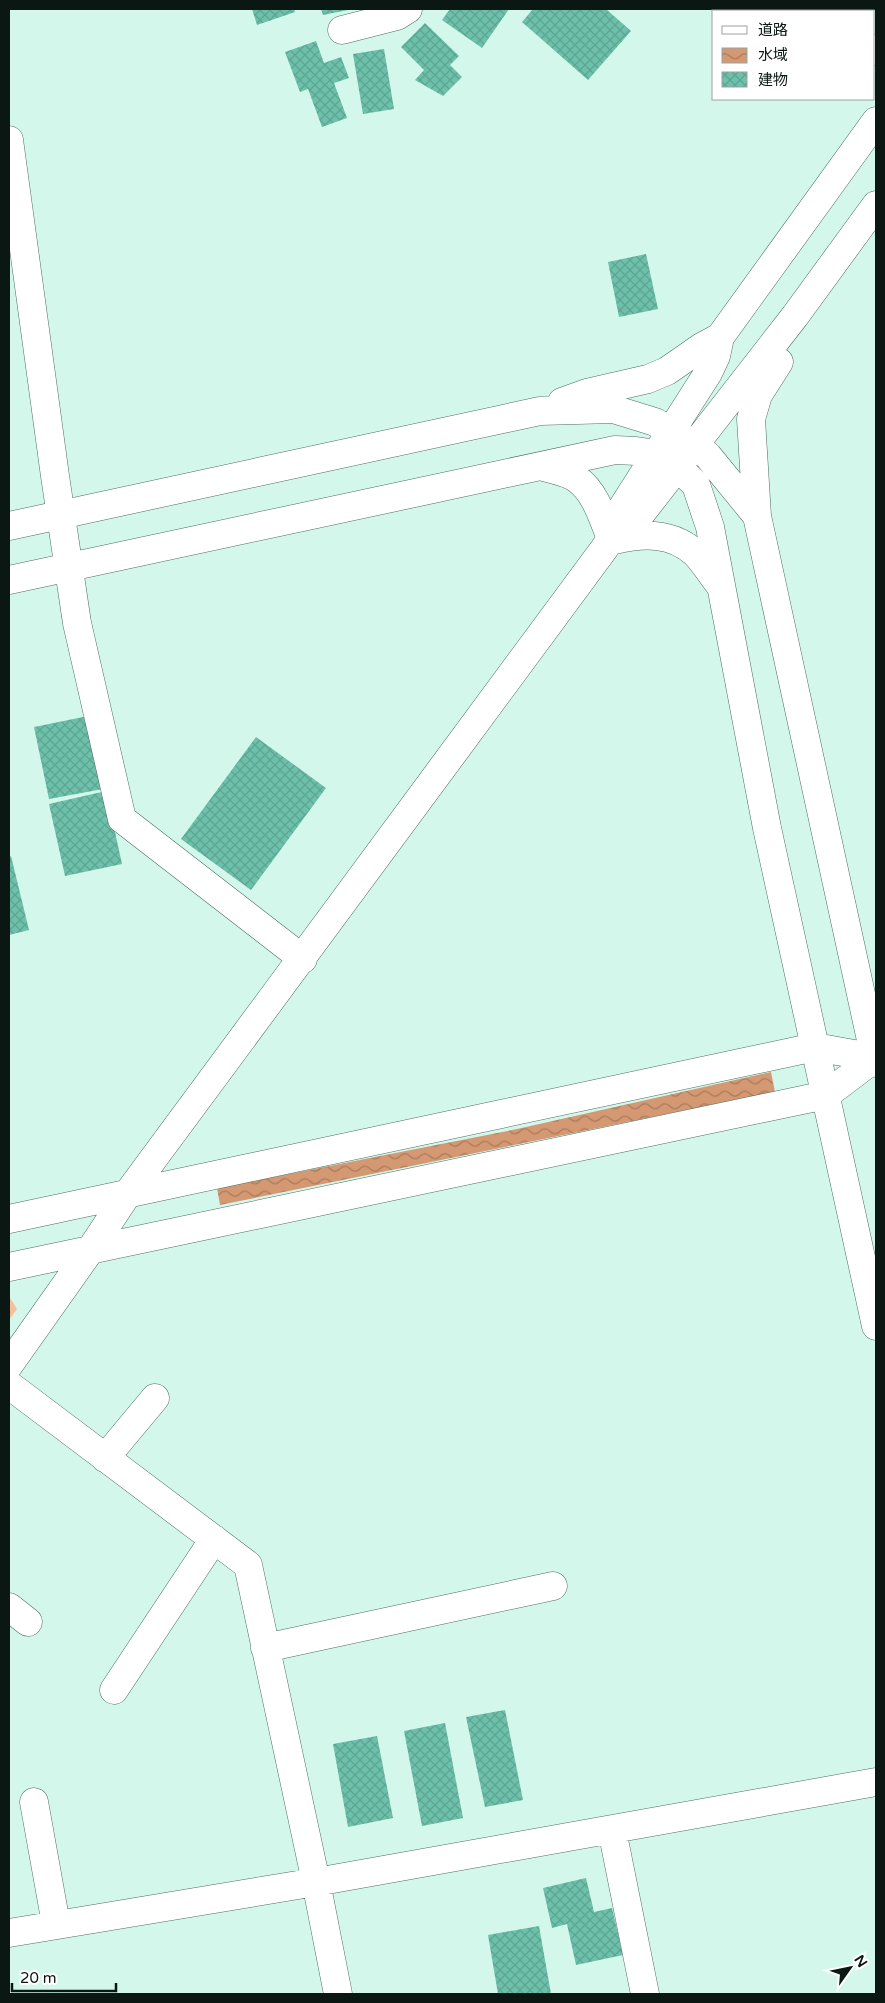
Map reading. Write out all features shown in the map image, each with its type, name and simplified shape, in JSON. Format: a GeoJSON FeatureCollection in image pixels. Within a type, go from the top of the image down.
{"type":"FeatureCollection","features":[{"type":"Feature","properties":{"kind":"street"},"geometry":{"type":"LineString","coordinates":[[342,30],[396,16],[408,9]]}},
{"type":"Feature","properties":{"kind":"street"},"geometry":{"type":"LineString","coordinates":[[9,1366],[128,1193],[611,539],[636,520],[666,461],[671,430],[708,373],[716,356],[720,337],[876,121]]}},
{"type":"Feature","properties":{"kind":"street"},"geometry":{"type":"LineString","coordinates":[[9,140],[12,185],[77,623],[122,819],[303,958]]}},
{"type":"Feature","properties":{"kind":"street"},"geometry":{"type":"LineString","coordinates":[[666,461],[695,444],[795,316],[876,205]]}},
{"type":"Feature","properties":{"kind":"street"},"geometry":{"type":"LineString","coordinates":[[795,316],[780,361],[758,395],[751,419],[758,516],[876,1060]]}},
{"type":"Feature","properties":{"kind":"street"},"geometry":{"type":"LineString","coordinates":[[9,526],[540,411],[586,393],[648,379],[667,371],[703,346],[720,337]]}},
{"type":"Feature","properties":{"kind":"street"},"geometry":{"type":"LineString","coordinates":[[540,411],[613,409],[638,416],[671,430],[695,444],[708,456],[758,516]]}},
{"type":"Feature","properties":{"kind":"street"},"geometry":{"type":"LineString","coordinates":[[9,580],[615,450],[636,451],[666,461],[696,485],[710,527],[767,828],[876,1326]]}},
{"type":"Feature","properties":{"kind":"street"},"geometry":{"type":"LineString","coordinates":[[538,465],[576,478],[588,490],[600,511],[611,539]]}},
{"type":"Feature","properties":{"kind":"street"},"geometry":{"type":"LineString","coordinates":[[611,539],[636,534],[659,535],[683,545],[695,554],[723,589]]}},
{"type":"Feature","properties":{"kind":"street"},"geometry":{"type":"LineString","coordinates":[[9,1219],[815,1047],[876,1060]]}},
{"type":"Feature","properties":{"kind":"street"},"geometry":{"type":"LineString","coordinates":[[9,1267],[826,1095],[876,1060]]}},
{"type":"Feature","properties":{"kind":"street"},"geometry":{"type":"LineString","coordinates":[[9,1385],[248,1565],[338,1994]]}},
{"type":"Feature","properties":{"kind":"street"},"geometry":{"type":"LineString","coordinates":[[105,1458],[155,1398]]}},
{"type":"Feature","properties":{"kind":"street"},"geometry":{"type":"LineString","coordinates":[[114,1690],[214,1539]]}},
{"type":"Feature","properties":{"kind":"street"},"geometry":{"type":"LineString","coordinates":[[265,1648],[553,1586]]}},
{"type":"Feature","properties":{"kind":"street"},"geometry":{"type":"LineString","coordinates":[[9,1932],[316,1882],[876,1782]]}},
{"type":"Feature","properties":{"kind":"street"},"geometry":{"type":"LineString","coordinates":[[34,1802],[56,1924]]}},
{"type":"Feature","properties":{"kind":"street"},"geometry":{"type":"LineString","coordinates":[[612,1830],[645,1994]]}},
{"type":"Feature","properties":{"kind":"green space"},"geometry":{"type":"Polygon","coordinates":[[[9,1296],[17,1309],[9,1320],[9,1296]]]}},
{"type":"Feature","properties":{"kind":"water"},"geometry":{"type":"Polygon","coordinates":[[[771,1072],[775,1092],[220,1205],[217,1188],[517,1129],[771,1072]]]}},
{"type":"Feature","properties":{"kind":"building"},"geometry":{"type":"Polygon","coordinates":[[[252,9],[294,9],[295,12],[257,25],[252,9]]]}},
{"type":"Feature","properties":{"kind":"building"},"geometry":{"type":"Polygon","coordinates":[[[321,9],[348,9],[348,10],[323,15],[321,9]]]}},
{"type":"Feature","properties":{"kind":"building"},"geometry":{"type":"Polygon","coordinates":[[[450,9],[509,9],[482,48],[442,20],[450,9]]]}},
{"type":"Feature","properties":{"kind":"building"},"geometry":{"type":"Polygon","coordinates":[[[533,9],[606,9],[631,31],[588,80],[522,22],[533,9]]]}},
{"type":"Feature","properties":{"kind":"building"},"geometry":{"type":"Polygon","coordinates":[[[425,23],[459,56],[450,65],[462,77],[443,96],[415,80],[424,70],[401,47],[425,23]]]}},
{"type":"Feature","properties":{"kind":"building"},"geometry":{"type":"Polygon","coordinates":[[[316,41],[324,63],[341,57],[349,78],[334,83],[347,118],[322,127],[308,89],[300,92],[285,52],[316,41]]]}},
{"type":"Feature","properties":{"kind":"building"},"geometry":{"type":"Polygon","coordinates":[[[384,49],[394,109],[363,114],[353,54],[384,49]]]}},
{"type":"Feature","properties":{"kind":"building"},"geometry":{"type":"Polygon","coordinates":[[[646,254],[658,309],[619,317],[608,262],[646,254]]]}},
{"type":"Feature","properties":{"kind":"building"},"geometry":{"type":"Polygon","coordinates":[[[88,716],[103,789],[49,799],[34,727],[88,716]]]}},
{"type":"Feature","properties":{"kind":"building"},"geometry":{"type":"Polygon","coordinates":[[[256,737],[326,788],[251,890],[181,839],[256,737]]]}},
{"type":"Feature","properties":{"kind":"building"},"geometry":{"type":"Polygon","coordinates":[[[106,791],[122,864],[65,876],[49,804],[106,791]]]}},
{"type":"Feature","properties":{"kind":"building"},"geometry":{"type":"Polygon","coordinates":[[[11,856],[29,930],[9,935],[9,857],[11,856]]]}},
{"type":"Feature","properties":{"kind":"building"},"geometry":{"type":"Polygon","coordinates":[[[505,1710],[523,1800],[485,1807],[466,1717],[505,1710]]]}},
{"type":"Feature","properties":{"kind":"building"},"geometry":{"type":"Polygon","coordinates":[[[445,1723],[463,1818],[422,1826],[404,1731],[445,1723]]]}},
{"type":"Feature","properties":{"kind":"building"},"geometry":{"type":"Polygon","coordinates":[[[377,1736],[393,1818],[348,1827],[333,1744],[377,1736]]]}},
{"type":"Feature","properties":{"kind":"building"},"geometry":{"type":"Polygon","coordinates":[[[586,1878],[594,1912],[612,1908],[623,1955],[576,1965],[567,1924],[552,1928],[543,1888],[586,1878]]]}},
{"type":"Feature","properties":{"kind":"building"},"geometry":{"type":"Polygon","coordinates":[[[539,1926],[551,1994],[498,1994],[488,1935],[539,1926]]]}}]}
